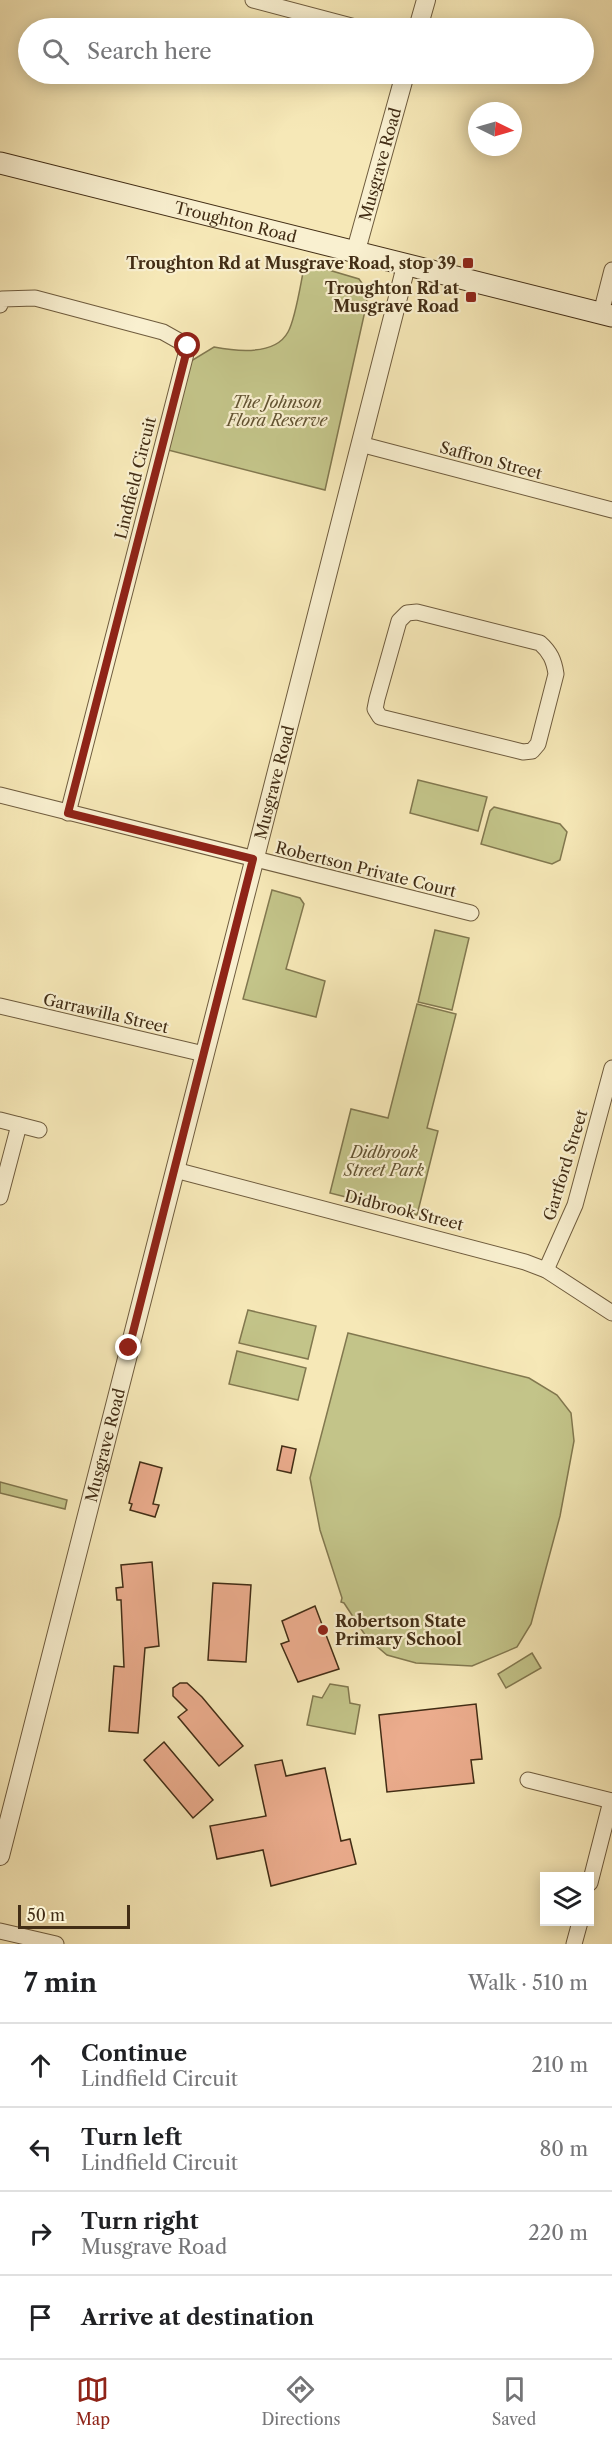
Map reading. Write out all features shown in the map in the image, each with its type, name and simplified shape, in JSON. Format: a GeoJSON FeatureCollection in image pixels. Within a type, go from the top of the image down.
{"type":"FeatureCollection","features":[{"type":"Feature","properties":{"kind":"main road","name":"Troughton Road"},"geometry":{"type":"LineString","coordinates":[[0,163],[355,254],[606,315]]}},
{"type":"Feature","properties":{"kind":"street"},"geometry":{"type":"LineString","coordinates":[[253,0],[321,18]]}},
{"type":"Feature","properties":{"kind":"street"},"geometry":{"type":"LineString","coordinates":[[421,18],[426,0]]}},
{"type":"Feature","properties":{"kind":"street","name":"Musgrave Road"},"geometry":{"type":"LineString","coordinates":[[355,254],[402,84]]}},
{"type":"Feature","properties":{"kind":"street","name":"Musgrave Road"},"geometry":{"type":"LineString","coordinates":[[0,1856],[406,266]]}},
{"type":"Feature","properties":{"kind":"street"},"geometry":{"type":"LineString","coordinates":[[606,315],[612,270]]}},
{"type":"Feature","properties":{"kind":"street","name":"Lindfield Circuit"},"geometry":{"type":"LineString","coordinates":[[0,305],[2,299],[35,298],[162,332],[188,346],[68,813]]}},
{"type":"Feature","properties":{"kind":"street","name":"Saffron Street"},"geometry":{"type":"LineString","coordinates":[[360,444],[612,510]]}},
{"type":"Feature","properties":{"kind":"street"},"geometry":{"type":"LineString","coordinates":[[417,612],[540,643],[555,663],[556,674],[538,744],[532,751],[524,752],[380,717],[375,709],[399,621],[407,613],[417,612]]}},
{"type":"Feature","properties":{"kind":"street"},"geometry":{"type":"LineString","coordinates":[[0,795],[253,859]]}},
{"type":"Feature","properties":{"kind":"street","name":"Robertson Private Court"},"geometry":{"type":"LineString","coordinates":[[253,859],[471,913]]}},
{"type":"Feature","properties":{"kind":"street","name":"Garrawilla Street"},"geometry":{"type":"LineString","coordinates":[[0,1006],[204,1054]]}},
{"type":"Feature","properties":{"kind":"street","name":"Gartford Street"},"geometry":{"type":"LineString","coordinates":[[546,1270],[575,1205],[612,1068]]}},
{"type":"Feature","properties":{"kind":"street"},"geometry":{"type":"LineString","coordinates":[[0,1120],[39,1130]]}},
{"type":"Feature","properties":{"kind":"street"},"geometry":{"type":"LineString","coordinates":[[0,1197],[19,1125]]}},
{"type":"Feature","properties":{"kind":"street","name":"Didbrook Street"},"geometry":{"type":"LineString","coordinates":[[175,1170],[490,1250],[546,1270],[612,1313]]}},
{"type":"Feature","properties":{"kind":"street"},"geometry":{"type":"LineString","coordinates":[[528,1780],[611,1801],[593,1872]]}},
{"type":"Feature","properties":{"kind":"street"},"geometry":{"type":"LineString","coordinates":[[574,1944],[579,1926]]}},
{"type":"Feature","properties":{"kind":"street"},"geometry":{"type":"LineString","coordinates":[[0,1931],[56,1944]]}},
{"type":"Feature","properties":{"kind":"green space","name":"The Johnson Flora Reserve"},"geometry":{"type":"Polygon","coordinates":[[[305,263],[359,279],[364,286],[367,302],[325,490],[168,450],[191,361],[214,347],[254,350],[274,345],[282,340],[293,318],[305,263]]]}},
{"type":"Feature","properties":{"kind":"green space"},"geometry":{"type":"Polygon","coordinates":[[[418,780],[487,797],[478,831],[410,813],[418,780]]]}},
{"type":"Feature","properties":{"kind":"green space"},"geometry":{"type":"Polygon","coordinates":[[[494,807],[560,824],[567,832],[560,860],[552,864],[481,844],[490,811],[494,807]]]}},
{"type":"Feature","properties":{"kind":"green space"},"geometry":{"type":"Polygon","coordinates":[[[272,890],[300,898],[304,904],[286,969],[325,981],[316,1017],[243,999],[272,890]]]}},
{"type":"Feature","properties":{"kind":"green space"},"geometry":{"type":"Polygon","coordinates":[[[435,930],[469,938],[452,1010],[418,1002],[435,930]]]}},
{"type":"Feature","properties":{"kind":"green space","name":"Didbrook Street Park"},"geometry":{"type":"Polygon","coordinates":[[[417,1004],[456,1014],[427,1128],[438,1131],[417,1215],[330,1193],[351,1109],[388,1118],[417,1004]]]}},
{"type":"Feature","properties":{"kind":"green space"},"geometry":{"type":"Polygon","coordinates":[[[248,1310],[316,1326],[308,1359],[239,1343],[248,1310]]]}},
{"type":"Feature","properties":{"kind":"green space"},"geometry":{"type":"Polygon","coordinates":[[[348,1333],[529,1378],[557,1395],[571,1413],[574,1441],[560,1516],[531,1624],[517,1647],[472,1666],[416,1663],[387,1655],[367,1638],[344,1603],[341,1602],[342,1598],[320,1530],[310,1478],[348,1333]]]}},
{"type":"Feature","properties":{"kind":"green space"},"geometry":{"type":"Polygon","coordinates":[[[237,1351],[306,1368],[298,1400],[229,1384],[237,1351]]]}},
{"type":"Feature","properties":{"kind":"green space"},"geometry":{"type":"Polygon","coordinates":[[[0,1482],[67,1500],[65,1509],[0,1493],[0,1482]]]}},
{"type":"Feature","properties":{"kind":"green space"},"geometry":{"type":"Polygon","coordinates":[[[532,1653],[541,1668],[506,1688],[498,1674],[532,1653]]]}},
{"type":"Feature","properties":{"kind":"green space"},"geometry":{"type":"Polygon","coordinates":[[[330,1684],[348,1687],[350,1703],[360,1705],[355,1734],[307,1725],[313,1696],[322,1698],[330,1684]]]}},
{"type":"Feature","properties":{"kind":"building"},"geometry":{"type":"Polygon","coordinates":[[[282,1446],[296,1449],[291,1473],[277,1470],[282,1446]]]}},
{"type":"Feature","properties":{"kind":"building"},"geometry":{"type":"Polygon","coordinates":[[[140,1462],[162,1468],[153,1504],[159,1505],[155,1517],[130,1510],[132,1504],[129,1503],[140,1462]]]}},
{"type":"Feature","properties":{"kind":"building"},"geometry":{"type":"Polygon","coordinates":[[[152,1562],[159,1646],[145,1648],[138,1733],[109,1731],[114,1666],[124,1667],[121,1600],[117,1600],[116,1588],[123,1587],[121,1565],[152,1562]]]}},
{"type":"Feature","properties":{"kind":"building"},"geometry":{"type":"Polygon","coordinates":[[[213,1583],[251,1585],[246,1662],[208,1660],[213,1583]]]}},
{"type":"Feature","properties":{"kind":"building"},"geometry":{"type":"Polygon","coordinates":[[[315,1606],[339,1669],[298,1682],[281,1644],[289,1641],[282,1621],[315,1606]]]}},
{"type":"Feature","properties":{"kind":"building"},"geometry":{"type":"Polygon","coordinates":[[[180,1683],[187,1683],[202,1697],[243,1746],[219,1766],[178,1717],[187,1710],[173,1696],[173,1688],[180,1683]]]}},
{"type":"Feature","properties":{"kind":"building"},"geometry":{"type":"Polygon","coordinates":[[[476,1704],[482,1759],[471,1760],[474,1783],[387,1792],[379,1715],[476,1704]]]}},
{"type":"Feature","properties":{"kind":"building"},"geometry":{"type":"Polygon","coordinates":[[[164,1742],[213,1800],[193,1818],[144,1760],[164,1742]]]}},
{"type":"Feature","properties":{"kind":"building"},"geometry":{"type":"Polygon","coordinates":[[[282,1760],[286,1776],[325,1768],[341,1841],[350,1839],[356,1864],[271,1886],[263,1850],[217,1859],[210,1826],[266,1816],[255,1765],[282,1760]]]}},
{"type":"Feature","properties":{"kind":"place","name":"Troughton Rd at Musgrave Road, stop 39"},"geometry":{"type":"Point","coordinates":[468,263]}},
{"type":"Feature","properties":{"kind":"place","name":"Troughton Rd at Musgrave Road"},"geometry":{"type":"Point","coordinates":[471,297]}},
{"type":"Feature","properties":{"kind":"place","name":"Robertson State Primary School"},"geometry":{"type":"Point","coordinates":[323,1630]}},
{"type":"Feature","properties":{"kind":"route"},"geometry":{"type":"LineString","coordinates":[[129,1348],[253,859],[68,813],[188,346]]}}]}
